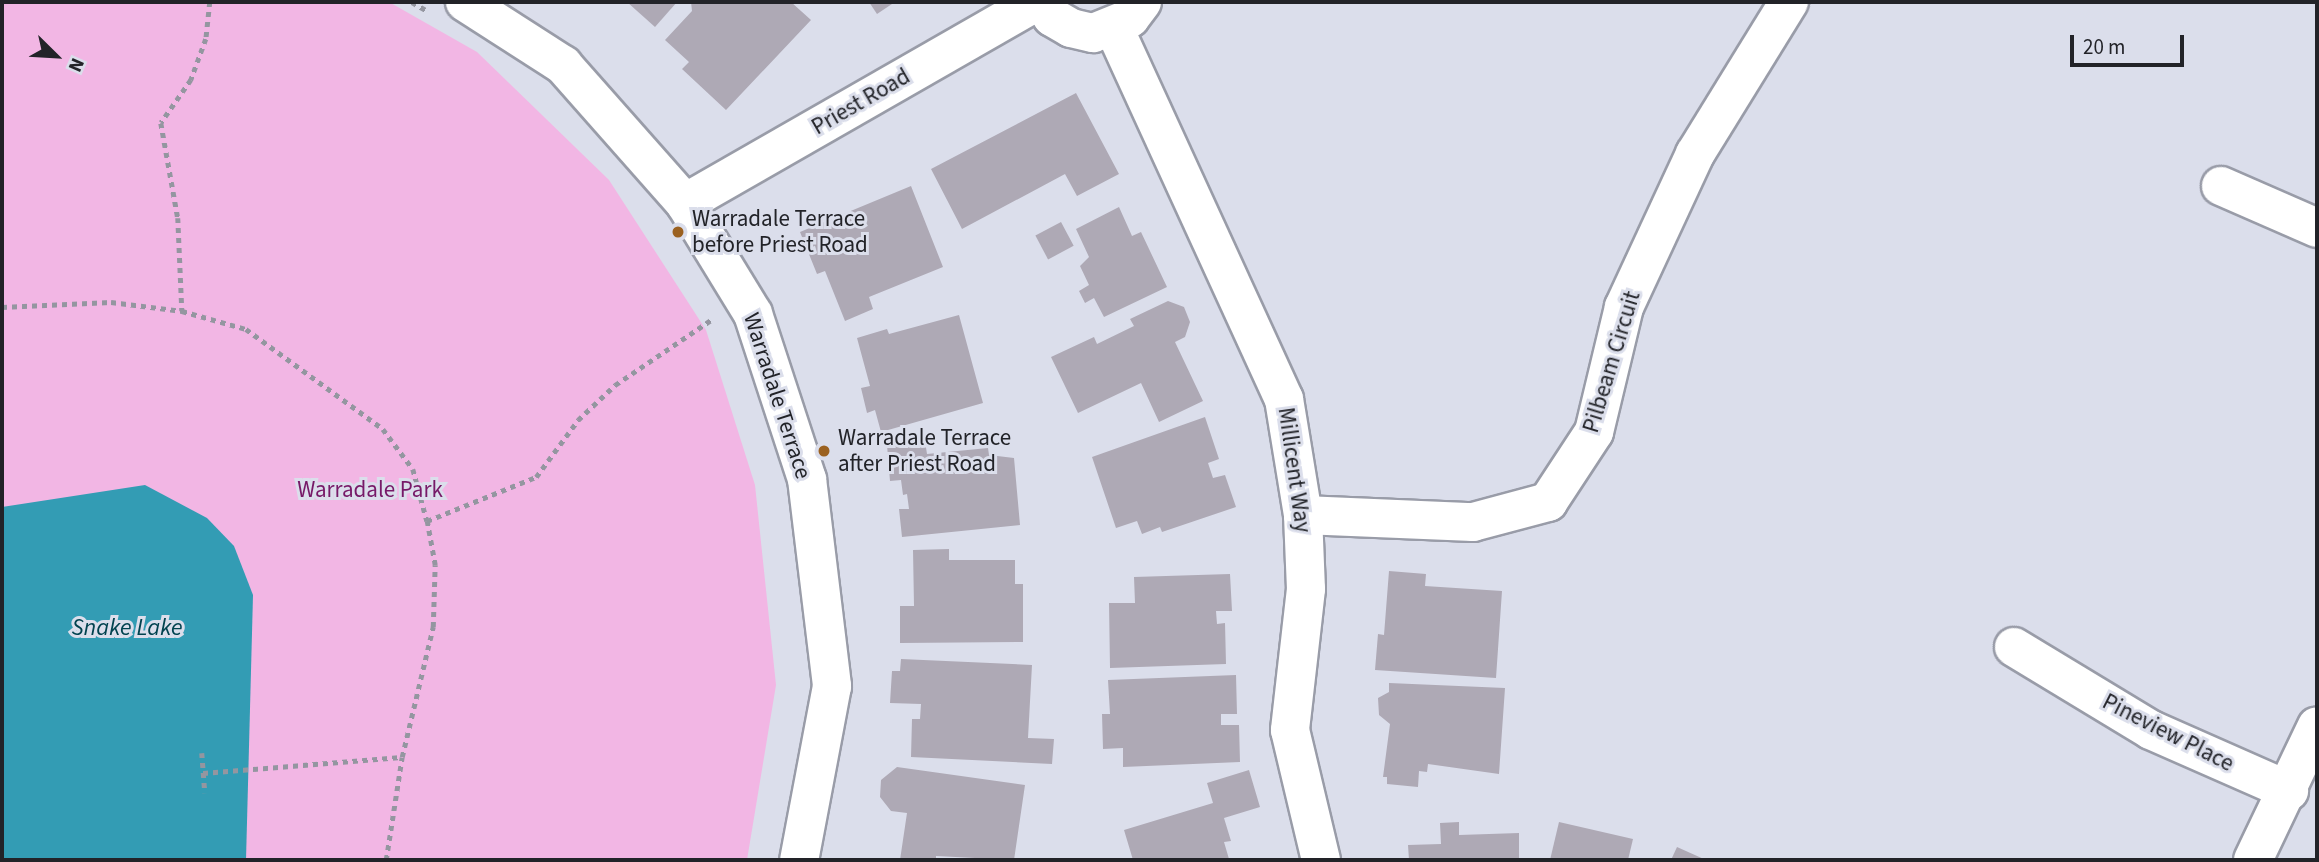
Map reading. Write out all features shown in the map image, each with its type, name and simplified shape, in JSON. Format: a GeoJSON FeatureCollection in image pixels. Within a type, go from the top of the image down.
{"type":"FeatureCollection","features":[{"type":"Feature","properties":{"kind":"street","name":"Priest Road"},"geometry":{"type":"LineString","coordinates":[[685,203],[1036,2]]}},
{"type":"Feature","properties":{"kind":"street"},"geometry":{"type":"LineString","coordinates":[[1042,2],[1052,17],[1071,28],[1093,33],[1114,28],[1130,18],[1142,2]]}},
{"type":"Feature","properties":{"kind":"street","name":"Pilbeam Circuit"},"geometry":{"type":"LineString","coordinates":[[1303,515],[1473,522],[1548,502],[1594,432],[1624,307],[1695,154],[1789,2]]}},
{"type":"Feature","properties":{"kind":"street","name":"Warradale Terrace"},"geometry":{"type":"LineString","coordinates":[[448,7],[562,65],[685,203],[728,308],[753,314],[807,479],[832,685],[799,860]]}},
{"type":"Feature","properties":{"kind":"street","name":"Millicent Way"},"geometry":{"type":"LineString","coordinates":[[1114,28],[1284,399],[1303,515],[1306,589],[1290,730],[1321,860]]}},
{"type":"Feature","properties":{"kind":"street"},"geometry":{"type":"LineString","coordinates":[[2221,186],[2317,228]]}},
{"type":"Feature","properties":{"kind":"street","name":"Pineview Place"},"geometry":{"type":"LineString","coordinates":[[2014,647],[2151,730],[2289,791]]}},
{"type":"Feature","properties":{"kind":"street"},"geometry":{"type":"LineString","coordinates":[[2253,860],[2289,791],[2317,726]]}},
{"type":"Feature","properties":{"kind":"path"},"geometry":{"type":"LineString","coordinates":[[182,311],[177,218],[161,123],[191,80],[206,39],[210,2]]}},
{"type":"Feature","properties":{"kind":"path"},"geometry":{"type":"LineString","coordinates":[[412,2],[448,7]]}},
{"type":"Feature","properties":{"kind":"path"},"geometry":{"type":"LineString","coordinates":[[2,307],[111,302],[182,311],[246,329],[383,429],[413,469],[428,522],[435,565],[433,627],[402,757],[386,860]]}},
{"type":"Feature","properties":{"kind":"path"},"geometry":{"type":"LineString","coordinates":[[706,307],[728,308]]}},
{"type":"Feature","properties":{"kind":"path"},"geometry":{"type":"LineString","coordinates":[[428,522],[536,477],[578,421],[615,385],[728,308]]}},
{"type":"Feature","properties":{"kind":"path"},"geometry":{"type":"LineString","coordinates":[[202,753],[205,793]]}},
{"type":"Feature","properties":{"kind":"path"},"geometry":{"type":"LineString","coordinates":[[204,773],[402,757]]}},
{"type":"Feature","properties":{"kind":"green space","name":"Warradale Park"},"geometry":{"type":"Polygon","coordinates":[[[2,2],[389,2],[477,52],[609,180],[706,330],[755,485],[776,685],[747,860],[2,860],[2,2]]]}},
{"type":"Feature","properties":{"kind":"water","name":"Snake Lake"},"geometry":{"type":"Polygon","coordinates":[[[145,485],[207,518],[234,546],[253,595],[246,860],[2,860],[2,507],[145,485]]]}},
{"type":"Feature","properties":{"kind":"building"},"geometry":{"type":"Polygon","coordinates":[[[627,2],[677,2],[655,27],[627,2]]]}},
{"type":"Feature","properties":{"kind":"building"},"geometry":{"type":"Polygon","coordinates":[[[691,2],[791,2],[811,20],[726,110],[682,69],[689,62],[665,40],[692,11],[691,2]]]}},
{"type":"Feature","properties":{"kind":"building"},"geometry":{"type":"Polygon","coordinates":[[[869,2],[895,2],[877,14],[869,2]]]}},
{"type":"Feature","properties":{"kind":"building"},"geometry":{"type":"Polygon","coordinates":[[[1076,93],[1119,174],[1077,196],[1065,174],[962,229],[931,169],[1076,93]]]}},
{"type":"Feature","properties":{"kind":"building"},"geometry":{"type":"Polygon","coordinates":[[[911,186],[943,267],[869,297],[873,309],[845,321],[825,271],[817,274],[800,232],[911,186]]]}},
{"type":"Feature","properties":{"kind":"building"},"geometry":{"type":"Polygon","coordinates":[[[1119,207],[1132,236],[1141,232],[1167,287],[1104,317],[1094,298],[1085,303],[1079,291],[1089,285],[1080,266],[1089,257],[1076,229],[1119,207]]]}},
{"type":"Feature","properties":{"kind":"building"},"geometry":{"type":"Polygon","coordinates":[[[1061,222],[1074,246],[1048,259],[1035,236],[1061,222]]]}},
{"type":"Feature","properties":{"kind":"building"},"geometry":{"type":"Polygon","coordinates":[[[1168,301],[1184,307],[1190,322],[1185,337],[1175,342],[1203,401],[1159,422],[1141,383],[1078,413],[1051,357],[1094,337],[1097,344],[1134,326],[1130,319],[1168,301]]]}},
{"type":"Feature","properties":{"kind":"building"},"geometry":{"type":"Polygon","coordinates":[[[959,315],[983,403],[881,432],[875,410],[867,413],[861,388],[870,386],[857,338],[887,329],[889,334],[959,315]]]}},
{"type":"Feature","properties":{"kind":"building"},"geometry":{"type":"Polygon","coordinates":[[[1205,417],[1219,459],[1208,463],[1213,478],[1225,475],[1236,507],[1162,532],[1160,527],[1142,534],[1137,521],[1116,528],[1092,457],[1205,417]]]}},
{"type":"Feature","properties":{"kind":"building"},"geometry":{"type":"Polygon","coordinates":[[[925,441],[927,454],[988,448],[989,455],[1014,458],[1020,525],[902,537],[899,509],[909,509],[907,494],[903,495],[901,480],[890,481],[887,445],[925,441]]]}},
{"type":"Feature","properties":{"kind":"building"},"geometry":{"type":"Polygon","coordinates":[[[949,549],[949,560],[1015,560],[1015,584],[1023,584],[1023,642],[900,643],[900,606],[914,606],[913,550],[949,549]]]}},
{"type":"Feature","properties":{"kind":"building"},"geometry":{"type":"Polygon","coordinates":[[[1389,571],[1426,574],[1425,586],[1502,591],[1496,678],[1375,670],[1378,634],[1384,635],[1389,571]]]}},
{"type":"Feature","properties":{"kind":"building"},"geometry":{"type":"Polygon","coordinates":[[[1230,574],[1232,611],[1216,611],[1217,624],[1225,623],[1226,664],[1110,668],[1109,603],[1135,603],[1134,577],[1230,574]]]}},
{"type":"Feature","properties":{"kind":"building"},"geometry":{"type":"Polygon","coordinates":[[[901,659],[1032,665],[1028,738],[1054,739],[1052,764],[911,757],[912,719],[920,719],[921,704],[890,703],[892,671],[900,671],[901,659]]]}},
{"type":"Feature","properties":{"kind":"building"},"geometry":{"type":"Polygon","coordinates":[[[1236,675],[1237,714],[1221,714],[1221,725],[1239,725],[1240,762],[1123,767],[1123,748],[1103,749],[1102,714],[1110,714],[1108,680],[1236,675]]]}},
{"type":"Feature","properties":{"kind":"building"},"geometry":{"type":"Polygon","coordinates":[[[1389,683],[1505,688],[1499,774],[1428,764],[1427,772],[1419,771],[1418,787],[1387,784],[1387,777],[1383,777],[1390,724],[1379,715],[1378,698],[1389,692],[1389,683]]]}},
{"type":"Feature","properties":{"kind":"building"},"geometry":{"type":"Polygon","coordinates":[[[897,767],[1025,785],[1014,860],[936,856],[936,860],[900,860],[907,813],[891,811],[880,797],[881,780],[897,767]]]}},
{"type":"Feature","properties":{"kind":"building"},"geometry":{"type":"Polygon","coordinates":[[[1249,770],[1260,807],[1224,818],[1231,841],[1224,842],[1229,859],[1133,860],[1124,830],[1213,803],[1207,783],[1249,770]]]}},
{"type":"Feature","properties":{"kind":"building"},"geometry":{"type":"Polygon","coordinates":[[[1459,822],[1459,835],[1519,833],[1519,860],[1409,860],[1408,845],[1441,844],[1440,823],[1459,822]]]}},
{"type":"Feature","properties":{"kind":"building"},"geometry":{"type":"Polygon","coordinates":[[[1559,822],[1633,839],[1628,860],[1550,860],[1559,822]]]}},
{"type":"Feature","properties":{"kind":"building"},"geometry":{"type":"Polygon","coordinates":[[[1677,847],[1706,860],[1671,860],[1677,847]]]}},
{"type":"Feature","properties":{"kind":"place","name":"Warradale Terrace before Priest Road"},"geometry":{"type":"Point","coordinates":[678,232]}},
{"type":"Feature","properties":{"kind":"place","name":"Warradale Terrace after Priest Road"},"geometry":{"type":"Point","coordinates":[824,451]}}]}
